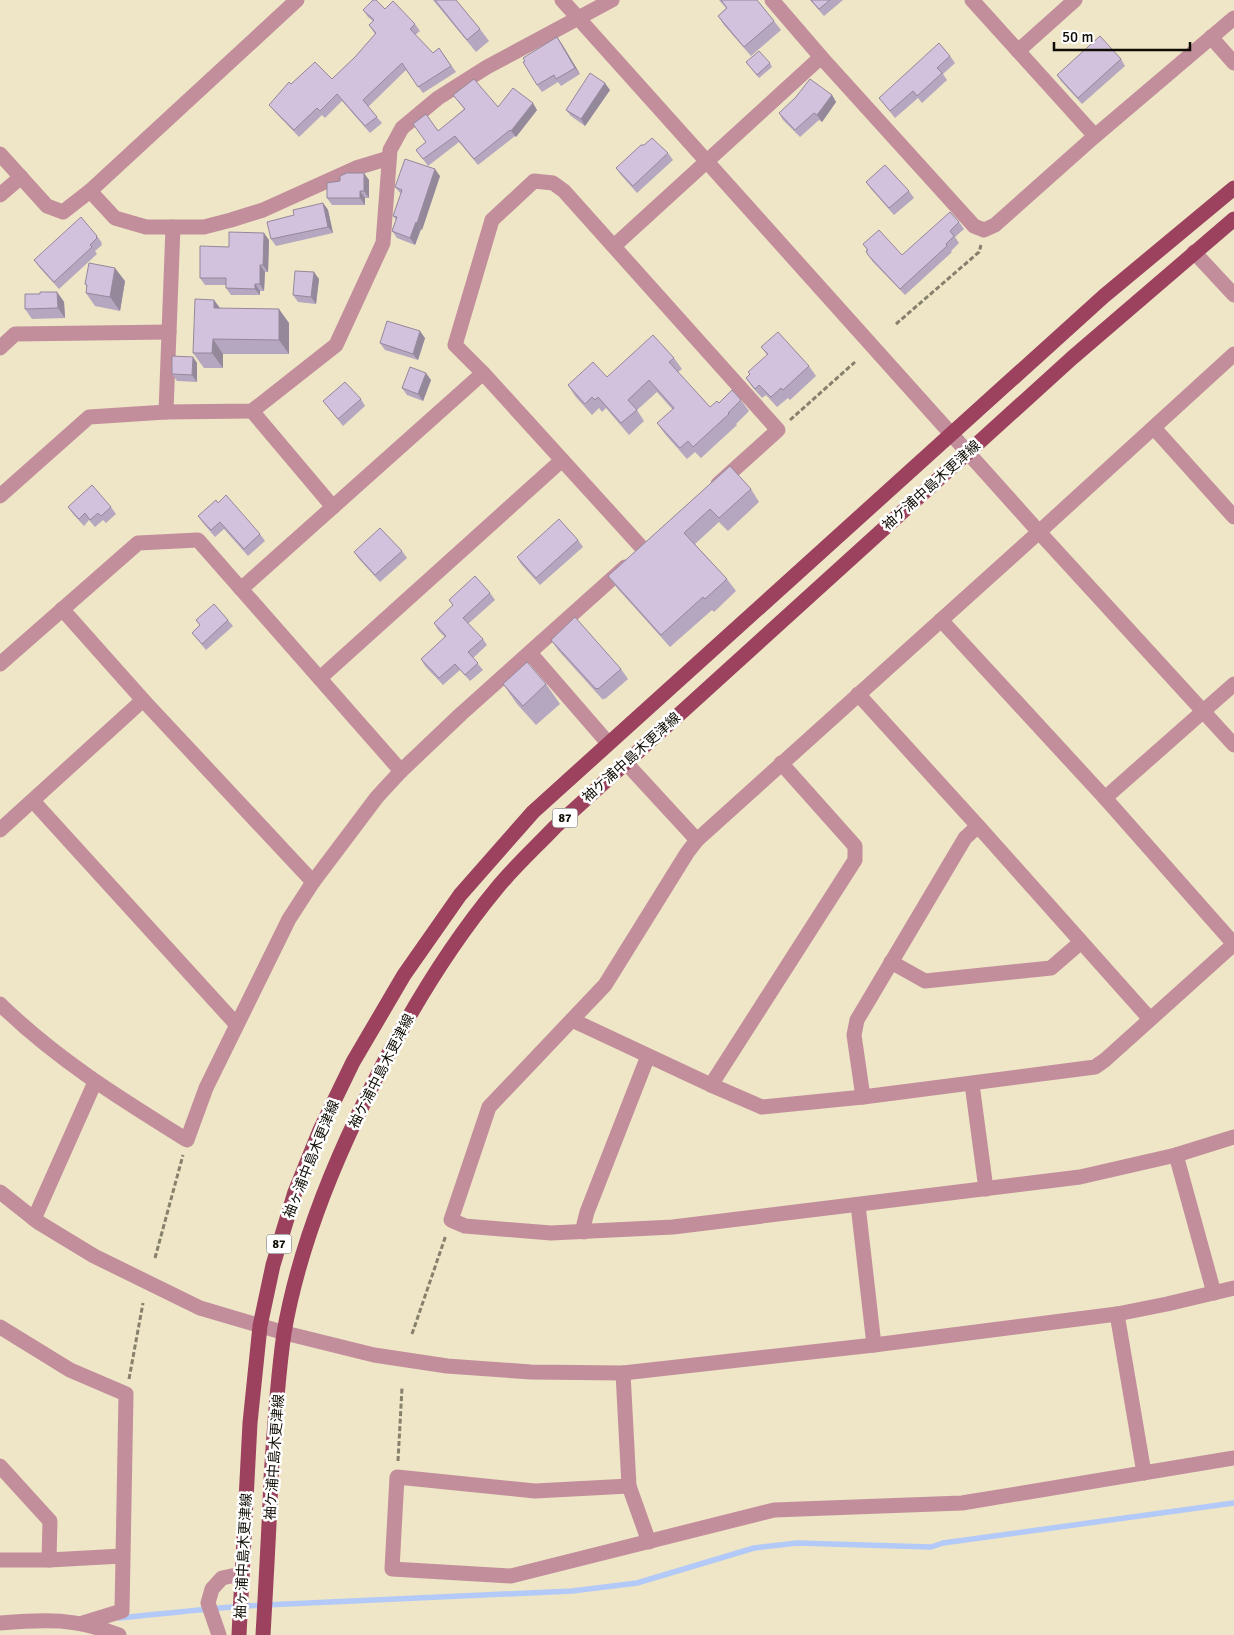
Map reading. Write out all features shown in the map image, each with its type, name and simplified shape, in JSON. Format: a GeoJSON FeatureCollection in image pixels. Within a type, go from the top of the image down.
{"type":"FeatureCollection","features":[{"type":"Feature","properties":{"kind":"main road","name":"袖ケ浦中島木更津線"},"geometry":{"type":"LineString","coordinates":[[460,895],[533,812],[608,743],[1104,296],[1234,188]]}},
{"type":"Feature","properties":{"kind":"main road","name":"袖ケ浦中島木更津線"},"geometry":{"type":"LineString","coordinates":[[263,1635],[275,1412],[284,1333],[299,1266],[321,1199],[346,1140],[381,1066],[408,1015],[444,957],[498,887],[555,827],[968,452],[1194,252],[1234,219]]}},
{"type":"Feature","properties":{"kind":"main road","name":"袖ヶ浦中島木更津線"},"geometry":{"type":"LineString","coordinates":[[239,1635],[250,1423],[260,1326],[273,1265],[295,1192],[320,1130],[353,1062],[404,975],[460,895]]}},
{"type":"Feature","properties":{"kind":"street"},"geometry":{"type":"LineString","coordinates":[[0,154],[47,206],[63,212],[90,191],[297,0]]}},
{"type":"Feature","properties":{"kind":"street"},"geometry":{"type":"LineString","coordinates":[[562,0],[1039,532],[1234,745]]}},
{"type":"Feature","properties":{"kind":"street"},"geometry":{"type":"LineString","coordinates":[[0,496],[90,417],[166,412],[252,411],[336,345],[382,242],[390,150],[402,128],[438,98],[487,68],[612,0]]}},
{"type":"Feature","properties":{"kind":"street"},"geometry":{"type":"LineString","coordinates":[[772,0],[974,226],[984,230],[995,225],[1094,136],[1234,18]]}},
{"type":"Feature","properties":{"kind":"street"},"geometry":{"type":"LineString","coordinates":[[972,0],[1094,136]]}},
{"type":"Feature","properties":{"kind":"street"},"geometry":{"type":"LineString","coordinates":[[1018,51],[1076,0]]}},
{"type":"Feature","properties":{"kind":"street"},"geometry":{"type":"LineString","coordinates":[[1211,37],[1234,63]]}},
{"type":"Feature","properties":{"kind":"street"},"geometry":{"type":"LineString","coordinates":[[614,246],[821,57]]}},
{"type":"Feature","properties":{"kind":"street"},"geometry":{"type":"LineString","coordinates":[[90,191],[115,218],[146,227],[204,227],[263,210],[356,168],[389,158]]}},
{"type":"Feature","properties":{"kind":"street"},"geometry":{"type":"LineString","coordinates":[[0,196],[21,177]]}},
{"type":"Feature","properties":{"kind":"street"},"geometry":{"type":"LineString","coordinates":[[644,550],[483,373],[455,345],[492,220],[534,182],[553,183],[564,191],[778,430],[708,494]]}},
{"type":"Feature","properties":{"kind":"street"},"geometry":{"type":"LineString","coordinates":[[166,412],[173,227]]}},
{"type":"Feature","properties":{"kind":"street"},"geometry":{"type":"LineString","coordinates":[[1194,252],[1234,295]]}},
{"type":"Feature","properties":{"kind":"street"},"geometry":{"type":"LineString","coordinates":[[0,348],[15,334],[169,332]]}},
{"type":"Feature","properties":{"kind":"street"},"geometry":{"type":"LineString","coordinates":[[1234,354],[697,840],[687,853],[606,985],[489,1107],[451,1220],[465,1226],[551,1233],[673,1227],[1080,1177],[1176,1155],[1234,1136]]}},
{"type":"Feature","properties":{"kind":"street"},"geometry":{"type":"LineString","coordinates":[[241,589],[483,373]]}},
{"type":"Feature","properties":{"kind":"street"},"geometry":{"type":"LineString","coordinates":[[252,411],[333,507]]}},
{"type":"Feature","properties":{"kind":"street"},"geometry":{"type":"LineString","coordinates":[[1154,428],[1234,517]]}},
{"type":"Feature","properties":{"kind":"street"},"geometry":{"type":"LineString","coordinates":[[320,678],[562,460]]}},
{"type":"Feature","properties":{"kind":"street"},"geometry":{"type":"LineString","coordinates":[[0,1004],[26,1030],[95,1082],[187,1140],[206,1088],[289,919],[313,882],[377,797],[401,771],[462,714],[658,538]]}},
{"type":"Feature","properties":{"kind":"street"},"geometry":{"type":"LineString","coordinates":[[0,664],[138,543],[198,540],[401,771]]}},
{"type":"Feature","properties":{"kind":"street"},"geometry":{"type":"LineString","coordinates":[[62,609],[143,700],[313,882]]}},
{"type":"Feature","properties":{"kind":"street"},"geometry":{"type":"LineString","coordinates":[[572,1020],[762,1107],[863,1097],[1094,1067],[1105,1060],[1234,944],[1105,798],[941,620]]}},
{"type":"Feature","properties":{"kind":"street"},"geometry":{"type":"LineString","coordinates":[[530,652],[608,743]]}},
{"type":"Feature","properties":{"kind":"street"},"geometry":{"type":"LineString","coordinates":[[1105,798],[1234,684]]}},
{"type":"Feature","properties":{"kind":"street"},"geometry":{"type":"LineString","coordinates":[[858,694],[1150,1019]]}},
{"type":"Feature","properties":{"kind":"street"},"geometry":{"type":"LineString","coordinates":[[0,830],[143,700]]}},
{"type":"Feature","properties":{"kind":"street"},"geometry":{"type":"LineString","coordinates":[[626,762],[697,840]]}},
{"type":"Feature","properties":{"kind":"street"},"geometry":{"type":"LineString","coordinates":[[711,1085],[855,860],[855,846],[781,763]]}},
{"type":"Feature","properties":{"kind":"street"},"geometry":{"type":"LineString","coordinates":[[33,801],[236,1024]]}},
{"type":"Feature","properties":{"kind":"street"},"geometry":{"type":"LineString","coordinates":[[863,1097],[854,1035],[857,1020],[965,838],[978,826]]}},
{"type":"Feature","properties":{"kind":"street"},"geometry":{"type":"LineString","coordinates":[[891,962],[925,980],[1051,968],[1081,942]]}},
{"type":"Feature","properties":{"kind":"street"},"geometry":{"type":"LineString","coordinates":[[584,1232],[587,1212],[648,1056]]}},
{"type":"Feature","properties":{"kind":"street"},"geometry":{"type":"LineString","coordinates":[[34,1219],[95,1082]]}},
{"type":"Feature","properties":{"kind":"street"},"geometry":{"type":"LineString","coordinates":[[972,1084],[986,1189]]}},
{"type":"Feature","properties":{"kind":"street"},"geometry":{"type":"LineString","coordinates":[[1176,1155],[1214,1293]]}},
{"type":"Feature","properties":{"kind":"street"},"geometry":{"type":"LineString","coordinates":[[0,1192],[34,1219],[94,1256],[200,1308],[284,1333],[374,1356],[447,1366],[532,1372],[623,1373],[874,1345],[1116,1314],[1234,1288]]}},
{"type":"Feature","properties":{"kind":"street"},"geometry":{"type":"LineString","coordinates":[[858,1205],[874,1345]]}},
{"type":"Feature","properties":{"kind":"street"},"geometry":{"type":"LineString","coordinates":[[1116,1314],[1144,1473]]}},
{"type":"Feature","properties":{"kind":"street"},"geometry":{"type":"LineString","coordinates":[[0,1327],[70,1370],[126,1394],[122,1611],[82,1623]]}},
{"type":"Feature","properties":{"kind":"street"},"geometry":{"type":"LineString","coordinates":[[623,1373],[628,1486],[648,1542]]}},
{"type":"Feature","properties":{"kind":"street"},"geometry":{"type":"LineString","coordinates":[[628,1486],[535,1491],[397,1477],[392,1569],[511,1576],[774,1510],[962,1503],[1234,1458]]}},
{"type":"Feature","properties":{"kind":"street"},"geometry":{"type":"LineString","coordinates":[[0,1466],[50,1521],[49,1560]]}},
{"type":"Feature","properties":{"kind":"street"},"geometry":{"type":"LineString","coordinates":[[0,1560],[49,1560],[122,1556]]}},
{"type":"Feature","properties":{"kind":"street"},"geometry":{"type":"LineString","coordinates":[[219,1635],[208,1603],[212,1589],[222,1578],[242,1574]]}},
{"type":"Feature","properties":{"kind":"street"},"geometry":{"type":"LineString","coordinates":[[0,1623],[44,1619],[82,1623],[119,1635]]}},
{"type":"Feature","properties":{"kind":"path"},"geometry":{"type":"LineString","coordinates":[[896,324],[979,252],[984,230]]}},
{"type":"Feature","properties":{"kind":"path"},"geometry":{"type":"LineString","coordinates":[[778,430],[855,362]]}},
{"type":"Feature","properties":{"kind":"path"},"geometry":{"type":"LineString","coordinates":[[155,1258],[187,1140]]}},
{"type":"Feature","properties":{"kind":"path"},"geometry":{"type":"LineString","coordinates":[[412,1334],[451,1220]]}},
{"type":"Feature","properties":{"kind":"path"},"geometry":{"type":"LineString","coordinates":[[126,1394],[143,1302]]}},
{"type":"Feature","properties":{"kind":"path"},"geometry":{"type":"LineString","coordinates":[[397,1477],[402,1388]]}},
{"type":"Feature","properties":{"kind":"building"},"geometry":{"type":"Polygon","coordinates":[[[373,0],[376,0],[385,9],[393,1],[415,24],[410,29],[433,53],[439,48],[451,66],[418,87],[402,63],[363,100],[377,117],[365,126],[337,94],[320,111],[317,108],[294,130],[269,105],[289,82],[291,84],[315,62],[332,79],[355,57],[376,33],[369,25],[374,20],[363,10],[373,0]]]}},
{"type":"Feature","properties":{"kind":"building"},"geometry":{"type":"Polygon","coordinates":[[[435,0],[456,0],[480,29],[467,40],[435,0]]]}},
{"type":"Feature","properties":{"kind":"building"},"geometry":{"type":"Polygon","coordinates":[[[721,0],[757,0],[774,21],[744,47],[718,16],[727,8],[721,0]]]}},
{"type":"Feature","properties":{"kind":"building"},"geometry":{"type":"Polygon","coordinates":[[[811,0],[830,0],[819,9],[811,0]]]}},
{"type":"Feature","properties":{"kind":"building"},"geometry":{"type":"Polygon","coordinates":[[[1100,36],[1121,59],[1078,98],[1057,75],[1100,36]]]}},
{"type":"Feature","properties":{"kind":"building"},"geometry":{"type":"Polygon","coordinates":[[[557,37],[575,68],[556,79],[554,75],[537,85],[523,62],[525,61],[523,58],[557,37]]]}},
{"type":"Feature","properties":{"kind":"building"},"geometry":{"type":"Polygon","coordinates":[[[939,43],[950,56],[937,68],[942,73],[917,96],[913,91],[890,111],[879,98],[939,43]]]}},
{"type":"Feature","properties":{"kind":"building"},"geometry":{"type":"Polygon","coordinates":[[[759,51],[770,63],[757,75],[746,62],[759,51]]]}},
{"type":"Feature","properties":{"kind":"building"},"geometry":{"type":"Polygon","coordinates":[[[590,73],[605,83],[581,119],[566,110],[590,73]]]}},
{"type":"Feature","properties":{"kind":"building"},"geometry":{"type":"Polygon","coordinates":[[[474,79],[498,107],[513,88],[533,103],[511,131],[474,159],[455,136],[423,159],[416,150],[426,142],[413,124],[426,114],[438,131],[465,109],[453,95],[474,79]]]}},
{"type":"Feature","properties":{"kind":"building"},"geometry":{"type":"Polygon","coordinates":[[[810,79],[832,95],[817,115],[814,113],[795,130],[779,113],[795,98],[810,79]]]}},
{"type":"Feature","properties":{"kind":"building"},"geometry":{"type":"Polygon","coordinates":[[[652,138],[668,153],[633,186],[616,168],[641,145],[644,145],[652,138]]]}},
{"type":"Feature","properties":{"kind":"building"},"geometry":{"type":"Polygon","coordinates":[[[405,159],[435,169],[410,238],[392,231],[397,217],[393,216],[402,190],[395,187],[405,159]]]}},
{"type":"Feature","properties":{"kind":"building"},"geometry":{"type":"Polygon","coordinates":[[[885,165],[909,191],[889,208],[866,182],[885,165]]]}},
{"type":"Feature","properties":{"kind":"building"},"geometry":{"type":"Polygon","coordinates":[[[347,173],[364,173],[364,191],[360,191],[360,198],[327,198],[327,183],[340,181],[340,176],[347,173]]]}},
{"type":"Feature","properties":{"kind":"building"},"geometry":{"type":"Polygon","coordinates":[[[323,203],[328,227],[271,239],[267,222],[294,215],[293,210],[323,203]]]}},
{"type":"Feature","properties":{"kind":"building"},"geometry":{"type":"Polygon","coordinates":[[[950,212],[959,222],[950,231],[954,236],[946,244],[947,246],[900,289],[868,255],[866,251],[868,250],[863,244],[879,230],[902,255],[950,212]]]}},
{"type":"Feature","properties":{"kind":"building"},"geometry":{"type":"Polygon","coordinates":[[[81,217],[97,238],[90,245],[92,247],[54,282],[34,260],[81,217]]]}},
{"type":"Feature","properties":{"kind":"building"},"geometry":{"type":"Polygon","coordinates":[[[229,232],[264,233],[263,265],[260,265],[260,284],[255,284],[255,289],[226,288],[226,278],[200,278],[200,246],[229,247],[229,232]]]}},
{"type":"Feature","properties":{"kind":"building"},"geometry":{"type":"Polygon","coordinates":[[[89,263],[115,268],[110,297],[86,293],[87,285],[85,284],[89,263]]]}},
{"type":"Feature","properties":{"kind":"building"},"geometry":{"type":"Polygon","coordinates":[[[295,271],[314,272],[311,297],[293,295],[295,271]]]}},
{"type":"Feature","properties":{"kind":"building"},"geometry":{"type":"Polygon","coordinates":[[[40,292],[57,292],[58,308],[25,309],[25,294],[40,294],[40,292]]]}},
{"type":"Feature","properties":{"kind":"building"},"geometry":{"type":"Polygon","coordinates":[[[195,299],[214,300],[214,308],[279,309],[279,340],[213,339],[212,353],[193,353],[195,299]]]}},
{"type":"Feature","properties":{"kind":"building"},"geometry":{"type":"Polygon","coordinates":[[[387,321],[420,331],[413,354],[380,343],[387,321]]]}},
{"type":"Feature","properties":{"kind":"building"},"geometry":{"type":"Polygon","coordinates":[[[778,332],[809,366],[783,390],[781,388],[771,397],[759,385],[755,389],[746,378],[750,374],[748,372],[768,354],[761,347],[778,332]]]}},
{"type":"Feature","properties":{"kind":"building"},"geometry":{"type":"Polygon","coordinates":[[[653,335],[674,358],[669,362],[710,407],[717,401],[719,403],[732,390],[741,400],[729,414],[693,447],[688,441],[680,448],[657,423],[674,408],[649,380],[628,400],[637,410],[621,423],[598,397],[595,400],[592,397],[585,404],[568,385],[593,362],[607,377],[653,335]]]}},
{"type":"Feature","properties":{"kind":"building"},"geometry":{"type":"Polygon","coordinates":[[[172,356],[193,357],[192,375],[172,374],[172,356]]]}},
{"type":"Feature","properties":{"kind":"building"},"geometry":{"type":"Polygon","coordinates":[[[410,367],[426,373],[418,394],[402,388],[410,367]]]}},
{"type":"Feature","properties":{"kind":"building"},"geometry":{"type":"Polygon","coordinates":[[[345,382],[361,399],[338,419],[323,401],[345,382]]]}},
{"type":"Feature","properties":{"kind":"building"},"geometry":{"type":"Polygon","coordinates":[[[730,466],[751,489],[719,518],[710,509],[684,533],[727,579],[705,599],[703,597],[661,635],[608,576],[730,466]]]}},
{"type":"Feature","properties":{"kind":"building"},"geometry":{"type":"Polygon","coordinates":[[[92,485],[111,507],[101,516],[98,513],[90,520],[85,513],[79,519],[68,507],[92,485]]]}},
{"type":"Feature","properties":{"kind":"building"},"geometry":{"type":"Polygon","coordinates":[[[226,495],[260,534],[244,549],[220,522],[211,530],[198,516],[216,500],[218,503],[226,495]]]}},
{"type":"Feature","properties":{"kind":"building"},"geometry":{"type":"Polygon","coordinates":[[[559,519],[578,540],[536,578],[517,557],[559,519]]]}},
{"type":"Feature","properties":{"kind":"building"},"geometry":{"type":"Polygon","coordinates":[[[380,528],[402,551],[375,575],[354,552],[380,528]]]}},
{"type":"Feature","properties":{"kind":"building"},"geometry":{"type":"Polygon","coordinates":[[[475,576],[490,593],[463,618],[483,639],[468,652],[478,663],[465,675],[455,664],[439,678],[421,659],[446,636],[434,623],[453,605],[449,600],[475,576]]]}},
{"type":"Feature","properties":{"kind":"building"},"geometry":{"type":"Polygon","coordinates":[[[214,604],[228,620],[202,644],[192,633],[200,625],[196,620],[214,604]]]}},
{"type":"Feature","properties":{"kind":"building"},"geometry":{"type":"Polygon","coordinates":[[[575,617],[621,669],[598,689],[551,640],[575,617]]]}},
{"type":"Feature","properties":{"kind":"building"},"geometry":{"type":"Polygon","coordinates":[[[527,662],[546,684],[523,706],[503,684],[527,662]]]}},
{"type":"Feature","properties":{"kind":"waterway"},"geometry":{"type":"LineString","coordinates":[[119,1618],[245,1606],[572,1591],[637,1583],[754,1548],[797,1543],[931,1547],[943,1543],[1234,1503]]}}]}
